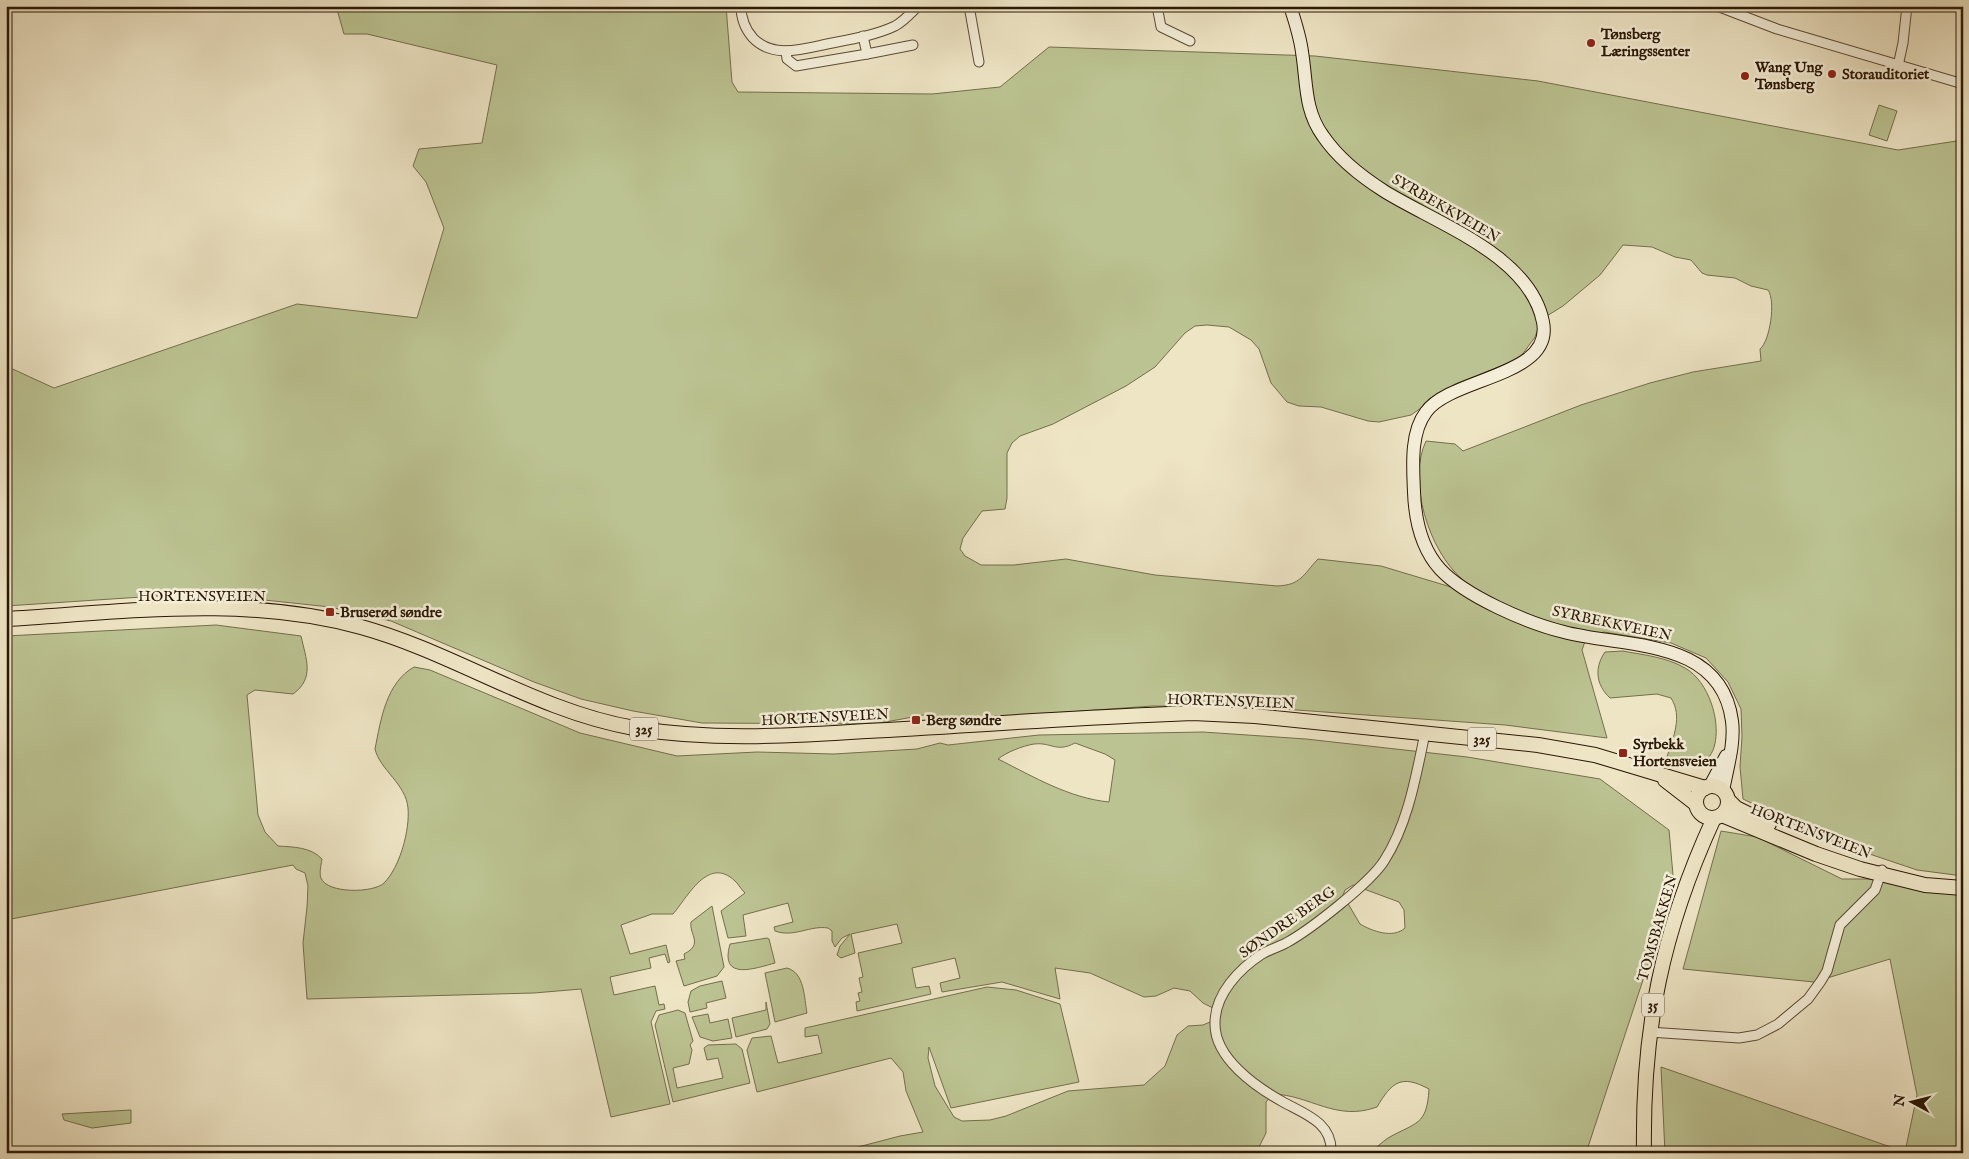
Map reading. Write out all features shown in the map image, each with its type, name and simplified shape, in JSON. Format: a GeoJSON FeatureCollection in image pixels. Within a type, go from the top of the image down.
{"type":"FeatureCollection","features":[{"type":"Feature","properties":{"kind":"main road","name":"SYRBEKKVEIEN"},"geometry":{"type":"LineString","coordinates":[[1290,6],[1303,54],[1309,110],[1322,135],[1354,169],[1383,190],[1495,254],[1511,269],[1527,289],[1540,312],[1543,336],[1540,346],[1532,356],[1509,370],[1446,394],[1433,403],[1422,418],[1414,454],[1415,503],[1419,526],[1430,556],[1438,567],[1465,591],[1542,625],[1564,632],[1663,649],[1692,661],[1712,677],[1725,698],[1732,723],[1730,750],[1716,791]]}},
{"type":"Feature","properties":{"kind":"main road","name":"HORTENSVEIEN"},"geometry":{"type":"LineString","coordinates":[[6,619],[202,608],[301,615],[340,622],[389,636],[536,699],[583,715],[634,728],[708,737],[786,736],[1194,713],[1256,716],[1560,748],[1627,764],[1660,776],[1716,791],[1736,808],[1882,872]]}},
{"type":"Feature","properties":{"kind":"main road","name":"HORTENSVEIEN"},"geometry":{"type":"LineString","coordinates":[[1660,776],[1709,813],[1816,854],[1882,872],[1956,887]]}},
{"type":"Feature","properties":{"kind":"main road"},"geometry":{"type":"LineString","coordinates":[[1716,791],[1727,808],[1709,813],[1698,794],[1716,791]]}},
{"type":"Feature","properties":{"kind":"main road","name":"TOMSBAKKEN"},"geometry":{"type":"LineString","coordinates":[[1644,1153],[1644,1096],[1649,1032],[1664,952],[1709,813]]}},
{"type":"Feature","properties":{"kind":"street"},"geometry":{"type":"LineString","coordinates":[[742,6],[745,26],[756,41],[768,48],[786,51],[863,36],[894,26],[918,6]]}},
{"type":"Feature","properties":{"kind":"street"},"geometry":{"type":"LineString","coordinates":[[969,6],[978,62]]}},
{"type":"Feature","properties":{"kind":"street"},"geometry":{"type":"LineString","coordinates":[[1157,6],[1161,27],[1190,41]]}},
{"type":"Feature","properties":{"kind":"street"},"geometry":{"type":"LineString","coordinates":[[1898,66],[1907,6]]}},
{"type":"Feature","properties":{"kind":"street"},"geometry":{"type":"LineString","coordinates":[[1715,7],[1777,29],[1963,84]]}},
{"type":"Feature","properties":{"kind":"street"},"geometry":{"type":"LineString","coordinates":[[863,36],[867,54]]}},
{"type":"Feature","properties":{"kind":"street"},"geometry":{"type":"LineString","coordinates":[[786,51],[788,59],[796,66],[913,45]]}},
{"type":"Feature","properties":{"kind":"street","name":"SØNDRE BERG"},"geometry":{"type":"LineString","coordinates":[[1332,1153],[1330,1136],[1323,1126],[1307,1113],[1283,1102],[1238,1071],[1224,1054],[1214,1025],[1217,1009],[1222,995],[1245,967],[1263,954],[1286,943],[1336,906],[1367,881],[1384,862],[1402,827],[1425,733]]}},
{"type":"Feature","properties":{"kind":"street"},"geometry":{"type":"LineString","coordinates":[[1649,1032],[1739,1038],[1757,1035],[1778,1024],[1808,998],[1821,981],[1827,971],[1840,925],[1875,890],[1882,872]]}},
{"type":"Feature","properties":{"kind":"green space"},"geometry":{"type":"Polygon","coordinates":[[[336,6],[726,6],[732,82],[738,92],[932,94],[1000,87],[1049,47],[1315,56],[1538,81],[1898,150],[1963,140],[1963,876],[1917,870],[1825,839],[1743,799],[1740,767],[1741,709],[1728,682],[1706,658],[1671,643],[1604,632],[1587,636],[1582,650],[1607,738],[1505,725],[1255,707],[1152,706],[956,720],[929,714],[875,724],[702,723],[633,711],[581,699],[534,682],[391,621],[330,607],[187,594],[6,606],[6,366],[54,388],[297,304],[417,318],[444,228],[426,182],[413,166],[419,149],[482,143],[497,65],[367,34],[344,34],[336,6]],[[1623,245],[1600,275],[1563,306],[1537,322],[1538,329],[1535,337],[1519,359],[1455,384],[1411,415],[1379,422],[1368,421],[1321,407],[1299,406],[1287,402],[1271,383],[1259,349],[1251,340],[1229,327],[1195,326],[1185,333],[1155,367],[1126,386],[1053,424],[1020,436],[1012,443],[1007,453],[1007,498],[1005,509],[982,511],[963,538],[960,549],[965,556],[981,565],[1014,565],[1066,559],[1155,575],[1277,586],[1297,581],[1318,559],[1381,566],[1451,587],[1462,579],[1450,567],[1431,534],[1420,495],[1421,457],[1426,441],[1455,444],[1463,451],[1581,405],[1650,383],[1693,372],[1761,361],[1760,349],[1767,338],[1772,311],[1768,290],[1751,286],[1735,278],[1707,275],[1702,273],[1691,260],[1675,257],[1652,247],[1623,245]]]}},
{"type":"Feature","properties":{"kind":"green space"},"geometry":{"type":"Polygon","coordinates":[[[1879,105],[1897,111],[1887,141],[1869,135],[1879,105]]]}},
{"type":"Feature","properties":{"kind":"green space"},"geometry":{"type":"Polygon","coordinates":[[[216,625],[301,636],[307,675],[300,688],[293,694],[255,690],[247,695],[258,815],[265,832],[278,846],[296,847],[318,855],[322,859],[321,878],[332,887],[341,889],[371,889],[384,883],[395,868],[403,848],[408,817],[406,799],[398,784],[382,764],[375,749],[386,703],[391,692],[397,682],[414,667],[430,670],[580,733],[677,756],[757,752],[834,754],[917,749],[940,743],[948,745],[1039,735],[1203,732],[1306,739],[1467,757],[1600,779],[1669,830],[1674,886],[1586,1153],[1370,1153],[1388,1138],[1413,1125],[1423,1117],[1428,1101],[1429,1089],[1419,1084],[1404,1082],[1393,1086],[1377,1107],[1362,1111],[1336,1110],[1286,1095],[1273,1094],[1266,1102],[1266,1133],[1256,1153],[1057,1153],[1053,1149],[1027,1153],[1013,1149],[1012,1153],[835,1153],[923,1132],[906,1091],[903,1072],[891,1058],[757,1092],[747,1050],[752,1038],[771,1036],[778,1063],[822,1053],[818,1035],[805,1037],[805,1028],[987,987],[1016,990],[1060,1004],[1079,1082],[951,1108],[929,1047],[928,1058],[935,1086],[954,1117],[962,1121],[990,1120],[1006,1116],[1068,1091],[1144,1085],[1165,1066],[1177,1035],[1188,1026],[1203,1025],[1217,1019],[1221,1012],[1203,1003],[1190,991],[1174,988],[1156,996],[1144,997],[1090,973],[1055,968],[1060,999],[1002,982],[942,992],[940,983],[960,978],[955,958],[912,968],[916,988],[929,986],[931,994],[857,1011],[856,1002],[860,1001],[858,993],[862,992],[859,978],[863,977],[858,953],[902,943],[897,924],[851,934],[855,953],[841,958],[837,955],[840,946],[850,934],[842,938],[835,947],[832,941],[832,931],[828,928],[815,928],[789,933],[775,931],[774,927],[793,922],[788,903],[743,915],[746,936],[728,938],[721,911],[745,893],[735,881],[725,874],[716,873],[707,876],[699,882],[673,914],[652,914],[621,925],[630,954],[666,945],[670,962],[668,963],[665,954],[649,958],[651,968],[610,977],[614,995],[655,986],[659,1005],[664,1004],[665,1009],[656,1011],[651,1022],[670,1104],[611,1117],[581,989],[534,993],[307,999],[303,943],[308,886],[305,873],[296,869],[293,865],[6,920],[6,636],[216,625]],[[1075,743],[1063,747],[1040,744],[1029,745],[998,759],[1066,791],[1094,800],[1109,802],[1115,760],[1105,754],[1075,743]],[[1353,885],[1345,890],[1343,895],[1360,924],[1382,933],[1395,933],[1405,928],[1404,910],[1399,902],[1353,885]]]}},
{"type":"Feature","properties":{"kind":"green space"},"geometry":{"type":"Polygon","coordinates":[[[1623,651],[1670,661],[1685,668],[1699,680],[1709,697],[1715,716],[1716,735],[1713,751],[1703,762],[1688,765],[1667,757],[1677,720],[1675,705],[1671,698],[1657,694],[1610,698],[1605,693],[1598,676],[1601,658],[1605,652],[1623,651]]]}},
{"type":"Feature","properties":{"kind":"green space"},"geometry":{"type":"Polygon","coordinates":[[[1721,831],[1757,837],[1842,879],[1878,879],[1963,895],[1963,1153],[1665,1153],[1661,1067],[1905,1152],[1917,1095],[1890,959],[1814,982],[1683,969],[1721,831]]]}},
{"type":"Feature","properties":{"kind":"green space"},"geometry":{"type":"Polygon","coordinates":[[[712,906],[724,967],[717,976],[684,986],[676,961],[685,959],[684,954],[693,947],[694,939],[691,922],[712,906]]]}},
{"type":"Feature","properties":{"kind":"green space"},"geometry":{"type":"Polygon","coordinates":[[[769,939],[775,963],[741,970],[734,968],[730,964],[728,956],[730,944],[769,939]]]}},
{"type":"Feature","properties":{"kind":"green space"},"geometry":{"type":"Polygon","coordinates":[[[787,968],[793,971],[800,980],[807,1013],[775,1022],[765,973],[787,968]]]}},
{"type":"Feature","properties":{"kind":"green space"},"geometry":{"type":"Polygon","coordinates":[[[722,981],[726,998],[706,1003],[707,1008],[690,1012],[688,1002],[691,991],[700,986],[722,981]]]}},
{"type":"Feature","properties":{"kind":"green space"},"geometry":{"type":"Polygon","coordinates":[[[766,1002],[770,1024],[767,1029],[736,1037],[732,1018],[766,1010],[766,1002]]]}},
{"type":"Feature","properties":{"kind":"green space"},"geometry":{"type":"Polygon","coordinates":[[[678,1010],[685,1013],[693,1041],[690,1045],[692,1050],[689,1064],[673,1068],[677,1088],[723,1078],[718,1058],[707,1060],[704,1048],[708,1045],[736,1044],[742,1049],[750,1083],[673,1102],[655,1025],[659,1015],[678,1010]]]}},
{"type":"Feature","properties":{"kind":"green space"},"geometry":{"type":"Polygon","coordinates":[[[708,1014],[710,1023],[728,1019],[732,1038],[713,1041],[700,1037],[692,1017],[708,1014]]]}},
{"type":"Feature","properties":{"kind":"green space"},"geometry":{"type":"Polygon","coordinates":[[[131,1110],[131,1123],[92,1128],[64,1120],[62,1114],[131,1110]]]}},
{"type":"Feature","properties":{"kind":"place","name":"Tønsberg Læringssenter"},"geometry":{"type":"Point","coordinates":[1591,43]}},
{"type":"Feature","properties":{"kind":"place","name":"Storauditoriet"},"geometry":{"type":"Point","coordinates":[1832,74]}},
{"type":"Feature","properties":{"kind":"place","name":"Wang Ung Tønsberg"},"geometry":{"type":"Point","coordinates":[1745,76]}},
{"type":"Feature","properties":{"kind":"place","name":"Bruserød søndre"},"geometry":{"type":"Point","coordinates":[330,612]}},
{"type":"Feature","properties":{"kind":"place","name":"Berg søndre"},"geometry":{"type":"Point","coordinates":[916,720]}},
{"type":"Feature","properties":{"kind":"place","name":"Syrbekk Hortensveien"},"geometry":{"type":"Point","coordinates":[1623,753]}}]}
